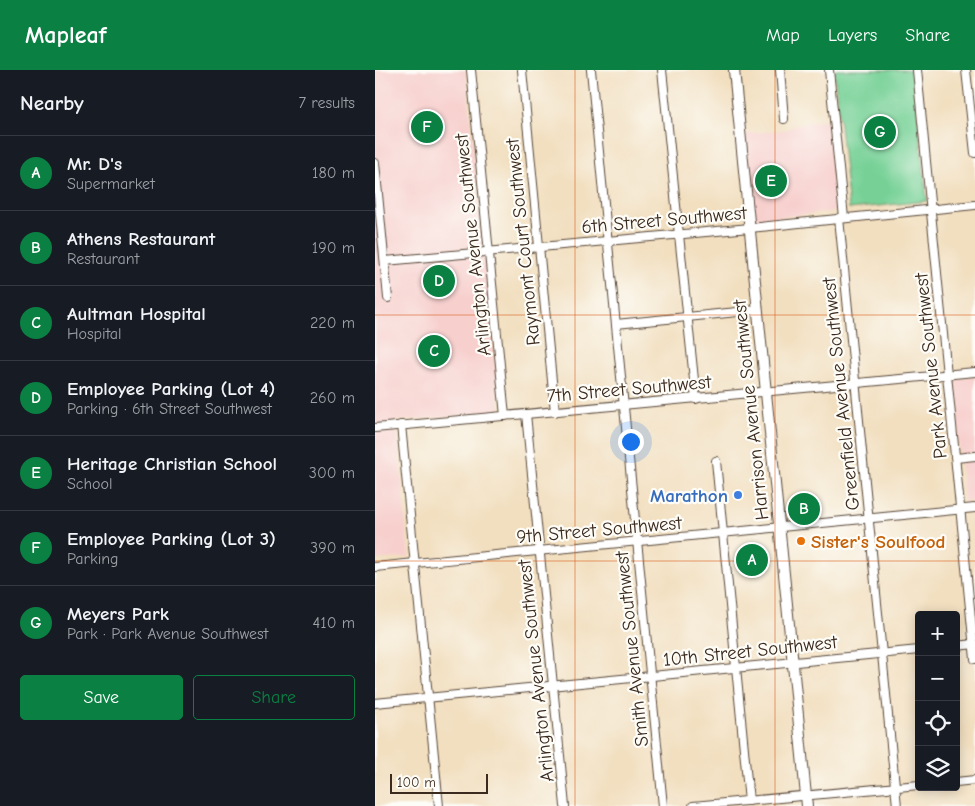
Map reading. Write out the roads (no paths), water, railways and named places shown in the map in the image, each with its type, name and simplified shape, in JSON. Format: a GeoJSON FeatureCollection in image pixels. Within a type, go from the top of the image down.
{"type":"FeatureCollection","features":[{"type":"Feature","properties":{"kind":"main road","name":"Harrison Avenue Southwest"},"geometry":{"type":"LineString","coordinates":[[734,70],[806,801]]}},
{"type":"Feature","properties":{"kind":"street","name":"Arlington Avenue Southwest"},"geometry":{"type":"LineString","coordinates":[[471,70],[505,416]]}},
{"type":"Feature","properties":{"kind":"street","name":"Raymont Court Southwest"},"geometry":{"type":"LineString","coordinates":[[522,70],[555,412]]}},
{"type":"Feature","properties":{"kind":"street","name":"Smith Avenue Southwest"},"geometry":{"type":"LineString","coordinates":[[591,70],[663,806]]}},
{"type":"Feature","properties":{"kind":"street"},"geometry":{"type":"LineString","coordinates":[[662,70],[696,399]]}},
{"type":"Feature","properties":{"kind":"street"},"geometry":{"type":"LineString","coordinates":[[780,70],[784,119]]}},
{"type":"Feature","properties":{"kind":"street","name":"Greenfield Avenue Southwest"},"geometry":{"type":"LineString","coordinates":[[829,70],[856,383],[897,806]]}},
{"type":"Feature","properties":{"kind":"street","name":"Park Avenue Southwest"},"geometry":{"type":"LineString","coordinates":[[917,70],[975,659]]}},
{"type":"Feature","properties":{"kind":"street"},"geometry":{"type":"LineString","coordinates":[[966,70],[975,153]]}},
{"type":"Feature","properties":{"kind":"street"},"geometry":{"type":"LineString","coordinates":[[375,163],[388,298]]}},
{"type":"Feature","properties":{"kind":"street","name":"6th Street Southwest"},"geometry":{"type":"LineString","coordinates":[[385,261],[750,228],[975,205]]}},
{"type":"Feature","properties":{"kind":"street"},"geometry":{"type":"LineString","coordinates":[[616,324],[758,310]]}},
{"type":"Feature","properties":{"kind":"street","name":"7th Street Southwest"},"geometry":{"type":"LineString","coordinates":[[375,428],[975,372]]}},
{"type":"Feature","properties":{"kind":"street","name":"Arlington Avenue Southwest"},"geometry":{"type":"LineString","coordinates":[[526,414],[565,806]]}},
{"type":"Feature","properties":{"kind":"street"},"geometry":{"type":"LineString","coordinates":[[401,425],[439,806]]}},
{"type":"Feature","properties":{"kind":"street"},"geometry":{"type":"LineString","coordinates":[[955,458],[975,456]]}},
{"type":"Feature","properties":{"kind":"street"},"geometry":{"type":"LineString","coordinates":[[716,461],[749,801]]}},
{"type":"Feature","properties":{"kind":"street","name":"9th Street Southwest"},"geometry":{"type":"LineString","coordinates":[[375,567],[975,508]]}},
{"type":"Feature","properties":{"kind":"street"},"geometry":{"type":"LineString","coordinates":[[960,646],[974,644]]}},
{"type":"Feature","properties":{"kind":"street","name":"10th Street Southwest"},"geometry":{"type":"LineString","coordinates":[[375,704],[915,650]]}},
{"type":"Feature","properties":{"kind":"street"},"geometry":{"type":"LineString","coordinates":[[960,782],[975,780]]}},
{"type":"Feature","properties":{"kind":"street"},"geometry":{"type":"LineString","coordinates":[[693,806],[749,801],[763,803],[806,801],[915,786]]}},
{"type":"Feature","properties":{"kind":"place","name":"Employee Parking (Lot 3)"},"geometry":{"type":"Point","coordinates":[427,127]}},
{"type":"Feature","properties":{"kind":"place","name":"Meyers Park"},"geometry":{"type":"Point","coordinates":[880,132]}},
{"type":"Feature","properties":{"kind":"place","name":"Heritage Christian School"},"geometry":{"type":"Point","coordinates":[771,181]}},
{"type":"Feature","properties":{"kind":"place","name":"Employee Parking (Lot 4)"},"geometry":{"type":"Point","coordinates":[439,281]}},
{"type":"Feature","properties":{"kind":"place","name":"Aultman Hospital"},"geometry":{"type":"Point","coordinates":[434,351]}},
{"type":"Feature","properties":{"kind":"place","name":"Marathon"},"geometry":{"type":"Point","coordinates":[738,495]}},
{"type":"Feature","properties":{"kind":"place","name":"Athens Restaurant"},"geometry":{"type":"Point","coordinates":[804,509]}},
{"type":"Feature","properties":{"kind":"place","name":"Sister's Soulfood"},"geometry":{"type":"Point","coordinates":[801,541]}},
{"type":"Feature","properties":{"kind":"place","name":"Mr. D's"},"geometry":{"type":"Point","coordinates":[752,560]}}]}
